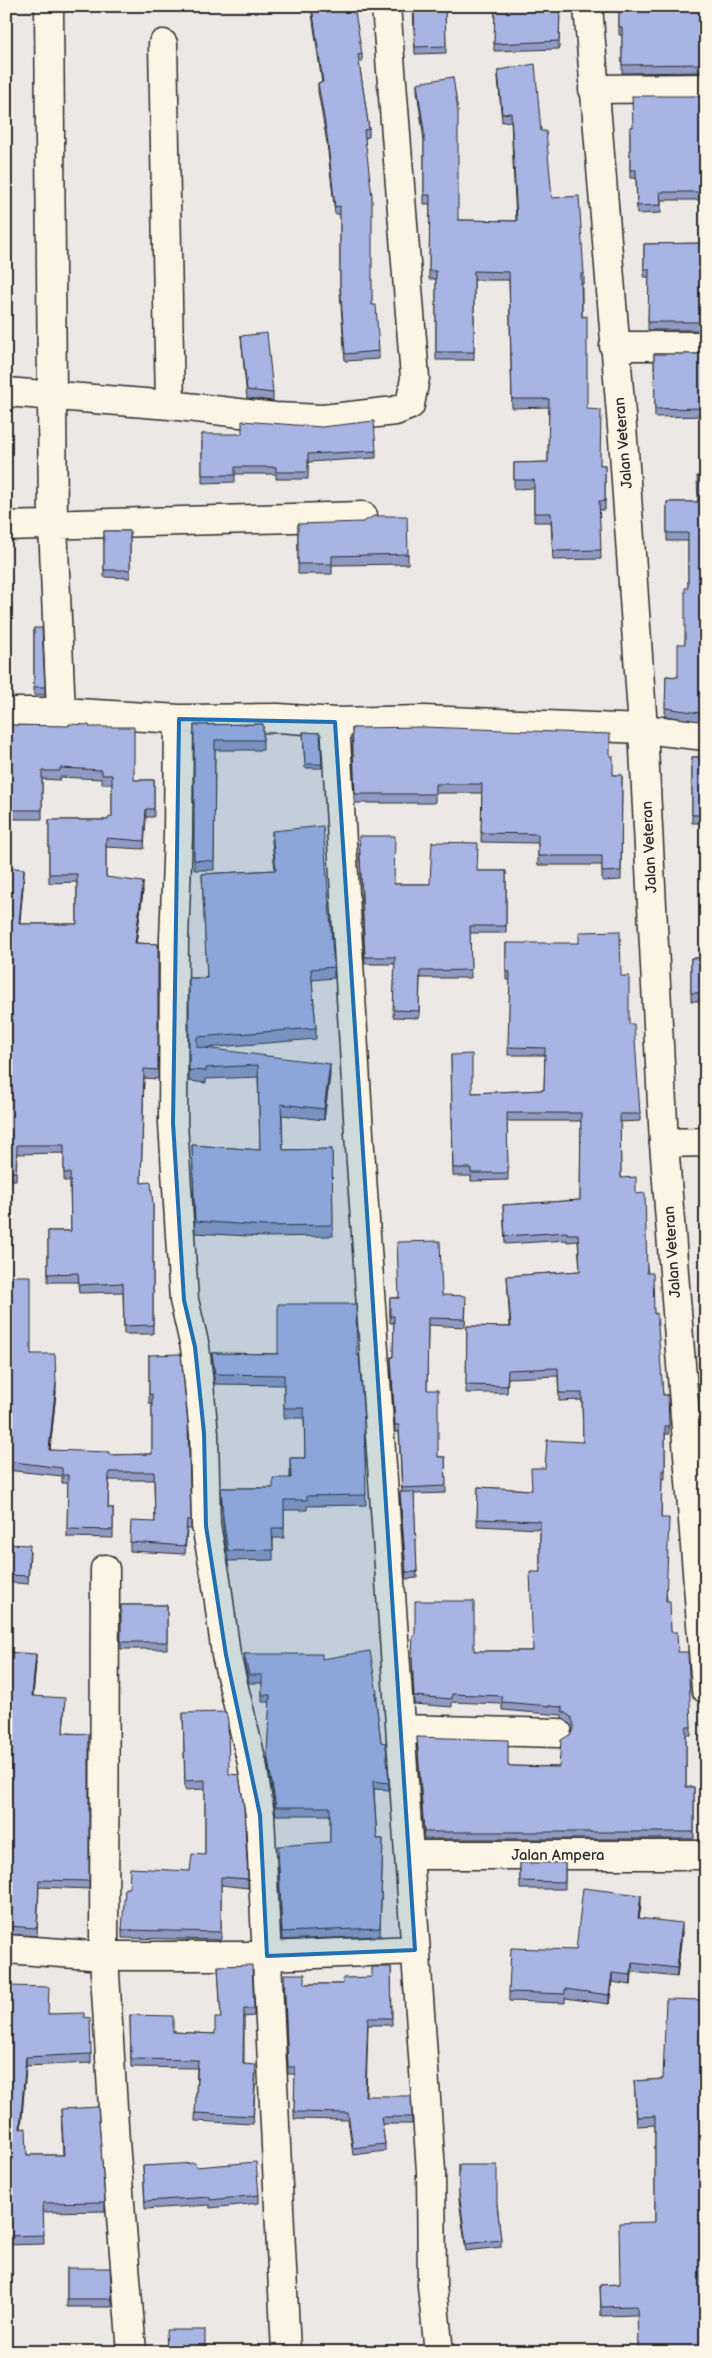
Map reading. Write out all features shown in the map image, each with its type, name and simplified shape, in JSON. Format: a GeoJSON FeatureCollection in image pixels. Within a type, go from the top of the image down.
{"type":"FeatureCollection","features":[{"type":"Feature","properties":{"kind":"street"},"geometry":{"type":"LineString","coordinates":[[49,6],[53,525],[61,712]]}},
{"type":"Feature","properties":{"kind":"street"},"geometry":{"type":"LineString","coordinates":[[6,392],[170,405],[275,417],[323,418],[395,411],[410,405],[415,378],[386,6]]}},
{"type":"Feature","properties":{"kind":"street","name":"Jalan Veteran"},"geometry":{"type":"LineString","coordinates":[[588,6],[643,728],[664,1144],[701,1560],[706,1688]]}},
{"type":"Feature","properties":{"kind":"street"},"geometry":{"type":"LineString","coordinates":[[163,44],[170,405]]}},
{"type":"Feature","properties":{"kind":"street"},"geometry":{"type":"LineString","coordinates":[[593,89],[706,88]]}},
{"type":"Feature","properties":{"kind":"street"},"geometry":{"type":"LineString","coordinates":[[614,346],[706,346]]}},
{"type":"Feature","properties":{"kind":"street"},"geometry":{"type":"LineString","coordinates":[[6,526],[363,516]]}},
{"type":"Feature","properties":{"kind":"street"},"geometry":{"type":"LineString","coordinates":[[6,712],[61,712],[179,719],[278,718],[336,722],[424,720],[643,728],[706,736]]}},
{"type":"Feature","properties":{"kind":"street"},"geometry":{"type":"LineString","coordinates":[[179,719],[172,1123],[184,1300],[195,1347],[204,1433],[206,1526],[216,1579],[226,1655],[252,1763],[260,1815],[286,2352]]}},
{"type":"Feature","properties":{"kind":"street"},"geometry":{"type":"LineString","coordinates":[[336,722],[359,1134],[432,2171],[432,2286],[439,2352]]}},
{"type":"Feature","properties":{"kind":"street"},"geometry":{"type":"LineString","coordinates":[[664,1144],[706,1142]]}},
{"type":"Feature","properties":{"kind":"street"},"geometry":{"type":"LineString","coordinates":[[105,1569],[104,1956],[115,2142],[132,2352]]}},
{"type":"Feature","properties":{"kind":"street"},"geometry":{"type":"LineString","coordinates":[[402,1729],[558,1733]]}},
{"type":"Feature","properties":{"kind":"street","name":"Jalan Ampera"},"geometry":{"type":"LineString","coordinates":[[411,1855],[706,1856]]}},
{"type":"Feature","properties":{"kind":"street"},"geometry":{"type":"LineString","coordinates":[[6,1948],[104,1956],[267,1956],[415,1950]]}},
{"type":"Feature","properties":{"kind":"highlighted area"},"geometry":{"type":"Polygon","coordinates":[[[179,719],[335,722],[415,1950],[267,1956],[260,1815],[226,1655],[206,1526],[204,1433],[195,1347],[184,1300],[173,1123],[179,719]]]}},
{"type":"Feature","properties":{"kind":"building"},"geometry":{"type":"Polygon","coordinates":[[[354,6],[362,54],[358,55],[369,129],[364,130],[372,196],[372,305],[376,305],[379,351],[345,354],[340,283],[340,206],[335,207],[327,136],[318,83],[323,82],[312,7],[354,6]]]}},
{"type":"Feature","properties":{"kind":"building"},"geometry":{"type":"Polygon","coordinates":[[[414,6],[445,6],[446,46],[415,47],[414,6]]]}},
{"type":"Feature","properties":{"kind":"building"},"geometry":{"type":"Polygon","coordinates":[[[495,6],[560,6],[559,41],[494,44],[495,6]]]}},
{"type":"Feature","properties":{"kind":"building"},"geometry":{"type":"Polygon","coordinates":[[[619,6],[706,6],[706,64],[622,65],[622,27],[619,27],[619,6]]]}},
{"type":"Feature","properties":{"kind":"building"},"geometry":{"type":"Polygon","coordinates":[[[535,64],[541,131],[546,131],[552,198],[579,196],[584,274],[581,274],[582,317],[587,316],[587,409],[601,410],[600,465],[605,465],[605,501],[599,501],[601,550],[553,551],[551,513],[534,513],[534,480],[514,480],[514,463],[548,462],[549,399],[512,399],[509,272],[474,271],[474,352],[436,352],[436,271],[429,271],[430,195],[424,195],[424,131],[417,83],[453,77],[458,111],[458,220],[517,221],[511,113],[502,114],[498,70],[535,64]]]}},
{"type":"Feature","properties":{"kind":"building"},"geometry":{"type":"Polygon","coordinates":[[[632,96],[706,96],[706,192],[660,192],[661,205],[637,206],[636,170],[630,170],[630,127],[633,127],[632,96]]]}},
{"type":"Feature","properties":{"kind":"building"},"geometry":{"type":"Polygon","coordinates":[[[706,243],[706,322],[648,322],[649,269],[644,269],[644,244],[706,243]]]}},
{"type":"Feature","properties":{"kind":"building"},"geometry":{"type":"Polygon","coordinates":[[[267,333],[273,393],[247,390],[241,336],[267,333]]]}},
{"type":"Feature","properties":{"kind":"building"},"geometry":{"type":"Polygon","coordinates":[[[654,354],[706,354],[706,408],[655,409],[654,354]]]}},
{"type":"Feature","properties":{"kind":"building"},"geometry":{"type":"Polygon","coordinates":[[[242,421],[322,427],[374,421],[376,451],[308,454],[308,472],[276,472],[276,467],[235,467],[235,475],[202,475],[202,434],[242,434],[242,421]]]}},
{"type":"Feature","properties":{"kind":"building"},"geometry":{"type":"Polygon","coordinates":[[[706,475],[706,714],[665,708],[666,676],[678,677],[678,644],[685,644],[685,588],[688,588],[688,533],[667,533],[667,502],[698,502],[697,476],[706,475]]]}},
{"type":"Feature","properties":{"kind":"building"},"geometry":{"type":"Polygon","coordinates":[[[374,516],[407,516],[408,554],[332,556],[332,564],[298,564],[298,524],[363,522],[374,516]]]}},
{"type":"Feature","properties":{"kind":"building"},"geometry":{"type":"Polygon","coordinates":[[[104,531],[130,531],[130,570],[104,570],[104,531]]]}},
{"type":"Feature","properties":{"kind":"building"},"geometry":{"type":"Polygon","coordinates":[[[34,628],[42,628],[45,687],[34,687],[34,628]]]}},
{"type":"Feature","properties":{"kind":"building"},"geometry":{"type":"Polygon","coordinates":[[[69,724],[89,725],[89,727],[134,727],[134,780],[154,780],[154,809],[146,809],[144,841],[106,838],[106,877],[143,882],[135,943],[158,944],[158,1070],[144,1069],[141,1183],[151,1182],[153,1205],[153,1325],[124,1326],[123,1283],[79,1285],[78,1273],[48,1274],[48,1231],[71,1231],[70,1173],[64,1173],[64,1145],[17,1145],[16,1172],[11,1172],[6,1208],[6,867],[24,869],[19,924],[77,924],[77,874],[49,874],[49,820],[108,820],[109,817],[112,817],[112,775],[102,775],[102,770],[60,768],[60,771],[42,771],[42,810],[6,810],[6,725],[69,726],[69,724]]]}},
{"type":"Feature","properties":{"kind":"building"},"geometry":{"type":"Polygon","coordinates":[[[263,724],[263,740],[215,740],[214,861],[194,860],[194,725],[263,724]]]}},
{"type":"Feature","properties":{"kind":"building"},"geometry":{"type":"Polygon","coordinates":[[[424,727],[610,734],[610,756],[613,756],[613,775],[622,775],[621,871],[602,872],[602,856],[538,856],[538,834],[481,833],[482,784],[435,784],[435,794],[355,794],[352,728],[424,727]]]}},
{"type":"Feature","properties":{"kind":"building"},"geometry":{"type":"Polygon","coordinates":[[[303,732],[320,733],[322,764],[305,764],[303,732]]]}},
{"type":"Feature","properties":{"kind":"building"},"geometry":{"type":"Polygon","coordinates":[[[692,757],[706,757],[706,815],[692,815],[692,757]]]}},
{"type":"Feature","properties":{"kind":"building"},"geometry":{"type":"Polygon","coordinates":[[[323,826],[334,967],[311,969],[316,1028],[197,1037],[197,1047],[330,1064],[324,1109],[281,1104],[283,1150],[332,1149],[333,1225],[265,1226],[195,1221],[192,1145],[260,1150],[258,1065],[206,1068],[206,1071],[189,1070],[189,978],[207,978],[202,874],[276,870],[272,831],[323,826]]]}},
{"type":"Feature","properties":{"kind":"building"},"geometry":{"type":"Polygon","coordinates":[[[359,836],[395,836],[394,884],[430,884],[432,842],[478,843],[477,871],[506,871],[506,926],[470,926],[471,970],[420,971],[419,1011],[393,1010],[395,957],[365,957],[359,836]]]}},
{"type":"Feature","properties":{"kind":"building"},"geometry":{"type":"Polygon","coordinates":[[[620,931],[621,976],[629,976],[629,1024],[634,1024],[640,1114],[620,1114],[621,1178],[636,1177],[636,1194],[645,1193],[647,1273],[653,1273],[654,1314],[657,1313],[663,1395],[668,1395],[669,1426],[665,1426],[665,1471],[662,1471],[661,1518],[669,1518],[666,1601],[670,1601],[671,1632],[677,1632],[678,1652],[688,1652],[691,1727],[686,1727],[686,1787],[694,1787],[694,1832],[424,1832],[417,1737],[508,1740],[508,1766],[559,1767],[561,1740],[571,1734],[574,1726],[571,1717],[562,1711],[562,1707],[502,1702],[502,1696],[452,1694],[452,1699],[414,1696],[412,1657],[413,1636],[415,1636],[415,1601],[474,1601],[474,1651],[533,1651],[530,1572],[540,1572],[540,1521],[477,1519],[478,1487],[532,1490],[531,1468],[545,1468],[547,1440],[583,1442],[582,1393],[559,1393],[558,1368],[508,1370],[507,1386],[466,1385],[467,1326],[511,1327],[507,1276],[580,1271],[578,1234],[567,1234],[567,1232],[505,1236],[503,1205],[580,1200],[581,1113],[507,1113],[508,1173],[471,1173],[471,1168],[453,1168],[451,1055],[472,1054],[472,1093],[544,1090],[545,1048],[508,1047],[510,972],[506,972],[506,943],[579,943],[579,932],[620,931]]]}},
{"type":"Feature","properties":{"kind":"building"},"geometry":{"type":"Polygon","coordinates":[[[691,958],[706,958],[706,993],[691,993],[691,958]]]}},
{"type":"Feature","properties":{"kind":"building"},"geometry":{"type":"Polygon","coordinates":[[[440,1241],[442,1295],[466,1296],[465,1319],[428,1318],[427,1390],[438,1390],[438,1457],[445,1457],[446,1486],[402,1488],[399,1425],[395,1425],[391,1357],[393,1357],[394,1316],[390,1316],[390,1298],[399,1298],[397,1242],[440,1241]]]}},
{"type":"Feature","properties":{"kind":"building"},"geometry":{"type":"Polygon","coordinates":[[[6,1276],[31,1276],[31,1354],[55,1354],[56,1383],[49,1450],[109,1452],[109,1455],[152,1454],[152,1394],[149,1394],[149,1355],[181,1354],[188,1425],[191,1520],[187,1520],[185,1546],[130,1542],[131,1521],[155,1522],[154,1472],[109,1472],[108,1508],[113,1508],[113,1530],[67,1529],[68,1475],[62,1475],[62,1468],[6,1461],[6,1276]]]}},
{"type":"Feature","properties":{"kind":"building"},"geometry":{"type":"Polygon","coordinates":[[[278,1304],[356,1304],[357,1355],[359,1355],[364,1422],[366,1495],[307,1496],[307,1500],[284,1500],[284,1528],[272,1528],[273,1550],[228,1551],[221,1488],[273,1488],[273,1478],[291,1478],[290,1458],[305,1458],[304,1408],[284,1408],[284,1375],[215,1374],[212,1353],[278,1354],[278,1304]]]}},
{"type":"Feature","properties":{"kind":"building"},"geometry":{"type":"Polygon","coordinates":[[[400,1492],[414,1492],[417,1572],[406,1572],[400,1492]]]}},
{"type":"Feature","properties":{"kind":"building"},"geometry":{"type":"Polygon","coordinates":[[[6,1544],[30,1545],[28,1576],[6,1575],[6,1544]]]}},
{"type":"Feature","properties":{"kind":"building"},"geometry":{"type":"Polygon","coordinates":[[[121,1605],[167,1605],[167,1642],[121,1642],[121,1605]]]}},
{"type":"Feature","properties":{"kind":"building"},"geometry":{"type":"Polygon","coordinates":[[[370,1651],[377,1693],[375,1693],[381,1742],[386,1743],[389,1783],[373,1781],[377,1839],[383,1839],[380,1928],[282,1932],[278,1846],[330,1842],[330,1807],[276,1807],[267,1753],[270,1695],[262,1695],[262,1675],[249,1675],[244,1654],[322,1654],[322,1659],[370,1651]]]}},
{"type":"Feature","properties":{"kind":"building"},"geometry":{"type":"Polygon","coordinates":[[[6,1652],[36,1654],[32,1696],[65,1698],[63,1733],[89,1734],[89,1881],[39,1880],[37,1928],[6,1926],[6,1652]]]}},
{"type":"Feature","properties":{"kind":"building"},"geometry":{"type":"Polygon","coordinates":[[[226,1712],[228,1721],[229,1774],[239,1775],[244,1808],[248,1879],[221,1877],[221,1932],[122,1930],[125,1888],[129,1888],[130,1868],[190,1871],[192,1854],[205,1855],[205,1780],[185,1781],[183,1713],[226,1712]]]}},
{"type":"Feature","properties":{"kind":"building"},"geometry":{"type":"Polygon","coordinates":[[[520,1863],[565,1863],[565,1882],[520,1881],[520,1863]]]}},
{"type":"Feature","properties":{"kind":"building"},"geometry":{"type":"Polygon","coordinates":[[[583,1888],[641,1895],[638,1918],[682,1923],[677,1968],[632,1963],[631,1975],[612,1973],[609,1995],[565,1989],[565,1994],[509,1992],[511,1948],[576,1950],[583,1888]]]}},
{"type":"Feature","properties":{"kind":"building"},"geometry":{"type":"Polygon","coordinates":[[[252,1965],[254,2009],[244,2009],[243,2064],[256,2065],[253,2116],[195,2113],[198,2060],[131,2059],[130,2015],[173,2016],[173,2032],[215,2034],[215,2018],[221,2018],[218,1966],[252,1965]]]}},
{"type":"Feature","properties":{"kind":"building"},"geometry":{"type":"Polygon","coordinates":[[[372,1967],[391,1967],[392,2018],[368,2018],[365,2096],[411,2096],[412,2117],[381,2117],[385,2144],[353,2148],[348,2113],[294,2112],[295,2067],[288,2067],[284,1974],[305,1974],[305,1984],[343,1984],[343,1978],[372,1977],[372,1967]]]}},
{"type":"Feature","properties":{"kind":"building"},"geometry":{"type":"Polygon","coordinates":[[[6,1986],[49,1987],[48,2014],[84,2013],[84,2017],[90,2018],[91,2054],[26,2057],[20,2129],[26,2128],[27,2155],[64,2155],[61,2109],[98,2107],[105,2202],[43,2203],[44,2235],[6,2236],[6,1986]]]}},
{"type":"Feature","properties":{"kind":"building"},"geometry":{"type":"Polygon","coordinates":[[[666,1999],[706,2000],[706,2052],[702,2052],[706,2102],[706,2352],[638,2352],[637,2306],[601,2307],[600,2285],[620,2284],[619,2223],[655,2222],[655,2116],[637,2117],[634,2081],[663,2079],[666,1999]]]}},
{"type":"Feature","properties":{"kind":"building"},"geometry":{"type":"Polygon","coordinates":[[[256,2162],[259,2195],[210,2200],[210,2197],[145,2201],[143,2166],[195,2163],[196,2167],[256,2162]]]}},
{"type":"Feature","properties":{"kind":"building"},"geometry":{"type":"Polygon","coordinates":[[[459,2165],[497,2165],[497,2204],[501,2240],[466,2244],[459,2193],[459,2165]]]}},
{"type":"Feature","properties":{"kind":"building"},"geometry":{"type":"Polygon","coordinates":[[[67,2268],[110,2268],[112,2299],[67,2299],[67,2268]]]}},
{"type":"Feature","properties":{"kind":"building"},"geometry":{"type":"Polygon","coordinates":[[[166,2330],[205,2330],[205,2352],[167,2352],[166,2330]]]}}]}
